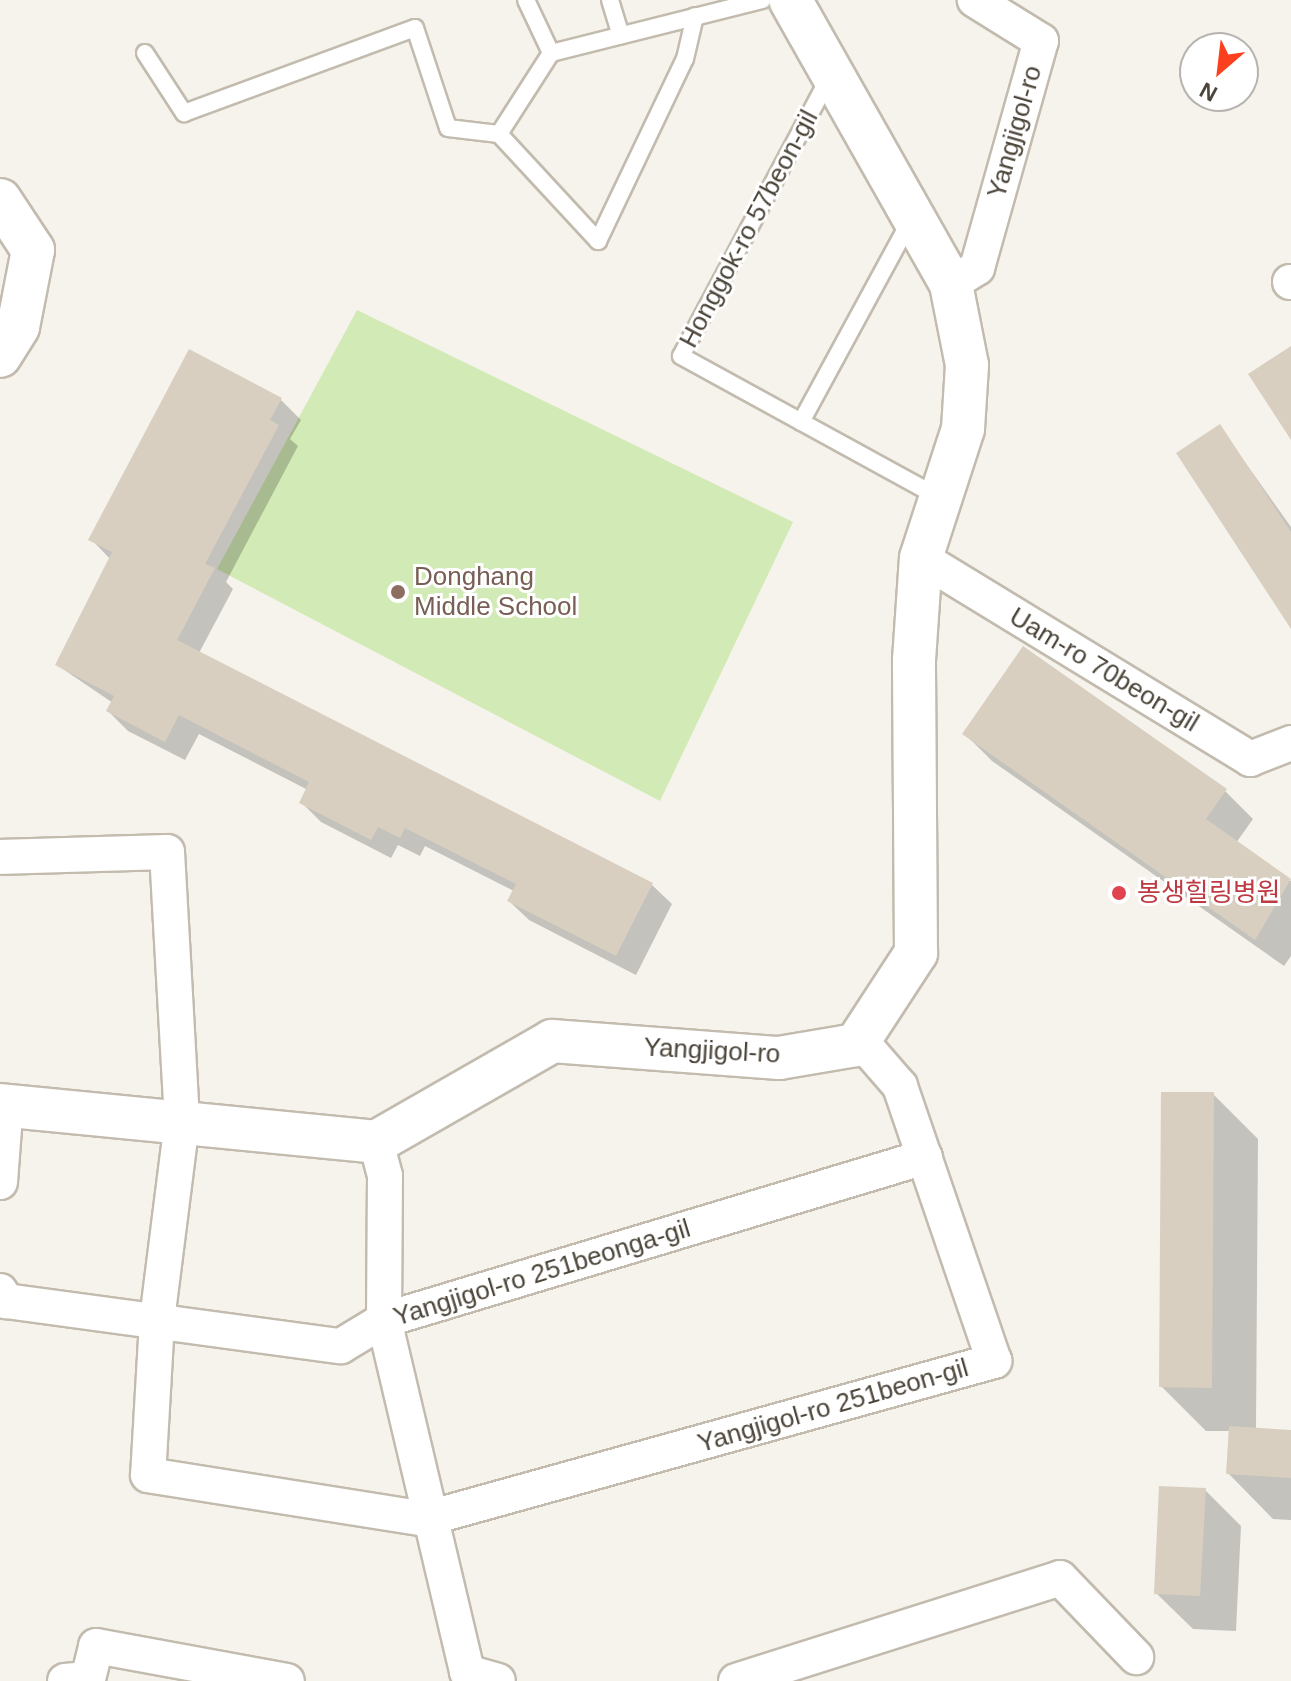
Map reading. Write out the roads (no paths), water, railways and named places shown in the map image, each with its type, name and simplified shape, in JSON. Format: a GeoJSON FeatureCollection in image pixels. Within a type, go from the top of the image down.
{"type":"FeatureCollection","features":[{"type":"Feature","properties":{"kind":"street"},"geometry":{"type":"LineString","coordinates":[[790,0],[911,219],[951,284],[967,365],[963,429],[943,499],[921,558],[914,660],[916,953],[860,1040]]}},
{"type":"Feature","properties":{"kind":"street","name":"Yangjigol-ro"},"geometry":{"type":"LineString","coordinates":[[951,284],[977,268],[1041,41],[975,0]]}},
{"type":"Feature","properties":{"kind":"street"},"geometry":{"type":"LineString","coordinates":[[0,200],[33,250],[18,327],[0,356]]}},
{"type":"Feature","properties":{"kind":"street","name":"Uam-ro 70beon-gil"},"geometry":{"type":"LineString","coordinates":[[921,558],[1250,759],[1291,743]]}},
{"type":"Feature","properties":{"kind":"street"},"geometry":{"type":"LineString","coordinates":[[0,857],[167,852],[182,1122],[157,1321]]}},
{"type":"Feature","properties":{"kind":"street","name":"Yangjigol-ro"},"geometry":{"type":"LineString","coordinates":[[376,1142],[552,1041],[779,1058],[860,1040]]}},
{"type":"Feature","properties":{"kind":"street","name":"Yangjigol-ro 251beon-gil"},"geometry":{"type":"LineString","coordinates":[[157,1321],[148,1475],[425,1519],[994,1361],[900,1086],[860,1040]]}},
{"type":"Feature","properties":{"kind":"street"},"geometry":{"type":"LineString","coordinates":[[0,1182],[3,1104],[376,1142],[385,1176],[384,1320],[425,1519],[473,1678]]}},
{"type":"Feature","properties":{"kind":"street","name":"Yangjigol-ro 251beonga-gil"},"geometry":{"type":"LineString","coordinates":[[3,1296],[341,1346],[384,1320],[925,1157]]}},
{"type":"Feature","properties":{"kind":"street"},"geometry":{"type":"LineString","coordinates":[[736,1681],[1060,1578],[1136,1657]]}},
{"type":"Feature","properties":{"kind":"street"},"geometry":{"type":"LineString","coordinates":[[65,1681],[88,1679],[96,1646],[287,1681]]}},
{"type":"Feature","properties":{"kind":"lane"},"geometry":{"type":"LineString","coordinates":[[526,0],[551,53]]}},
{"type":"Feature","properties":{"kind":"lane"},"geometry":{"type":"LineString","coordinates":[[610,0],[621,35]]}},
{"type":"Feature","properties":{"kind":"lane"},"geometry":{"type":"LineString","coordinates":[[499,134],[551,53],[762,0]]}},
{"type":"Feature","properties":{"kind":"lane"},"geometry":{"type":"LineString","coordinates":[[145,53],[184,113],[415,28],[448,128],[499,134],[598,241],[685,59],[695,16]]}},
{"type":"Feature","properties":{"kind":"lane","name":"Honggok-ro 57beon-gil"},"geometry":{"type":"LineString","coordinates":[[801,422],[681,356],[830,75]]}},
{"type":"Feature","properties":{"kind":"lane"},"geometry":{"type":"LineString","coordinates":[[911,219],[801,422],[943,499]]}},
{"type":"Feature","properties":{"kind":"place","name":"Donghang Middle School"},"geometry":{"type":"Point","coordinates":[398,592]}},
{"type":"Feature","properties":{"kind":"place","name":"봉생힐링병원"},"geometry":{"type":"Point","coordinates":[1119,893]}}]}
